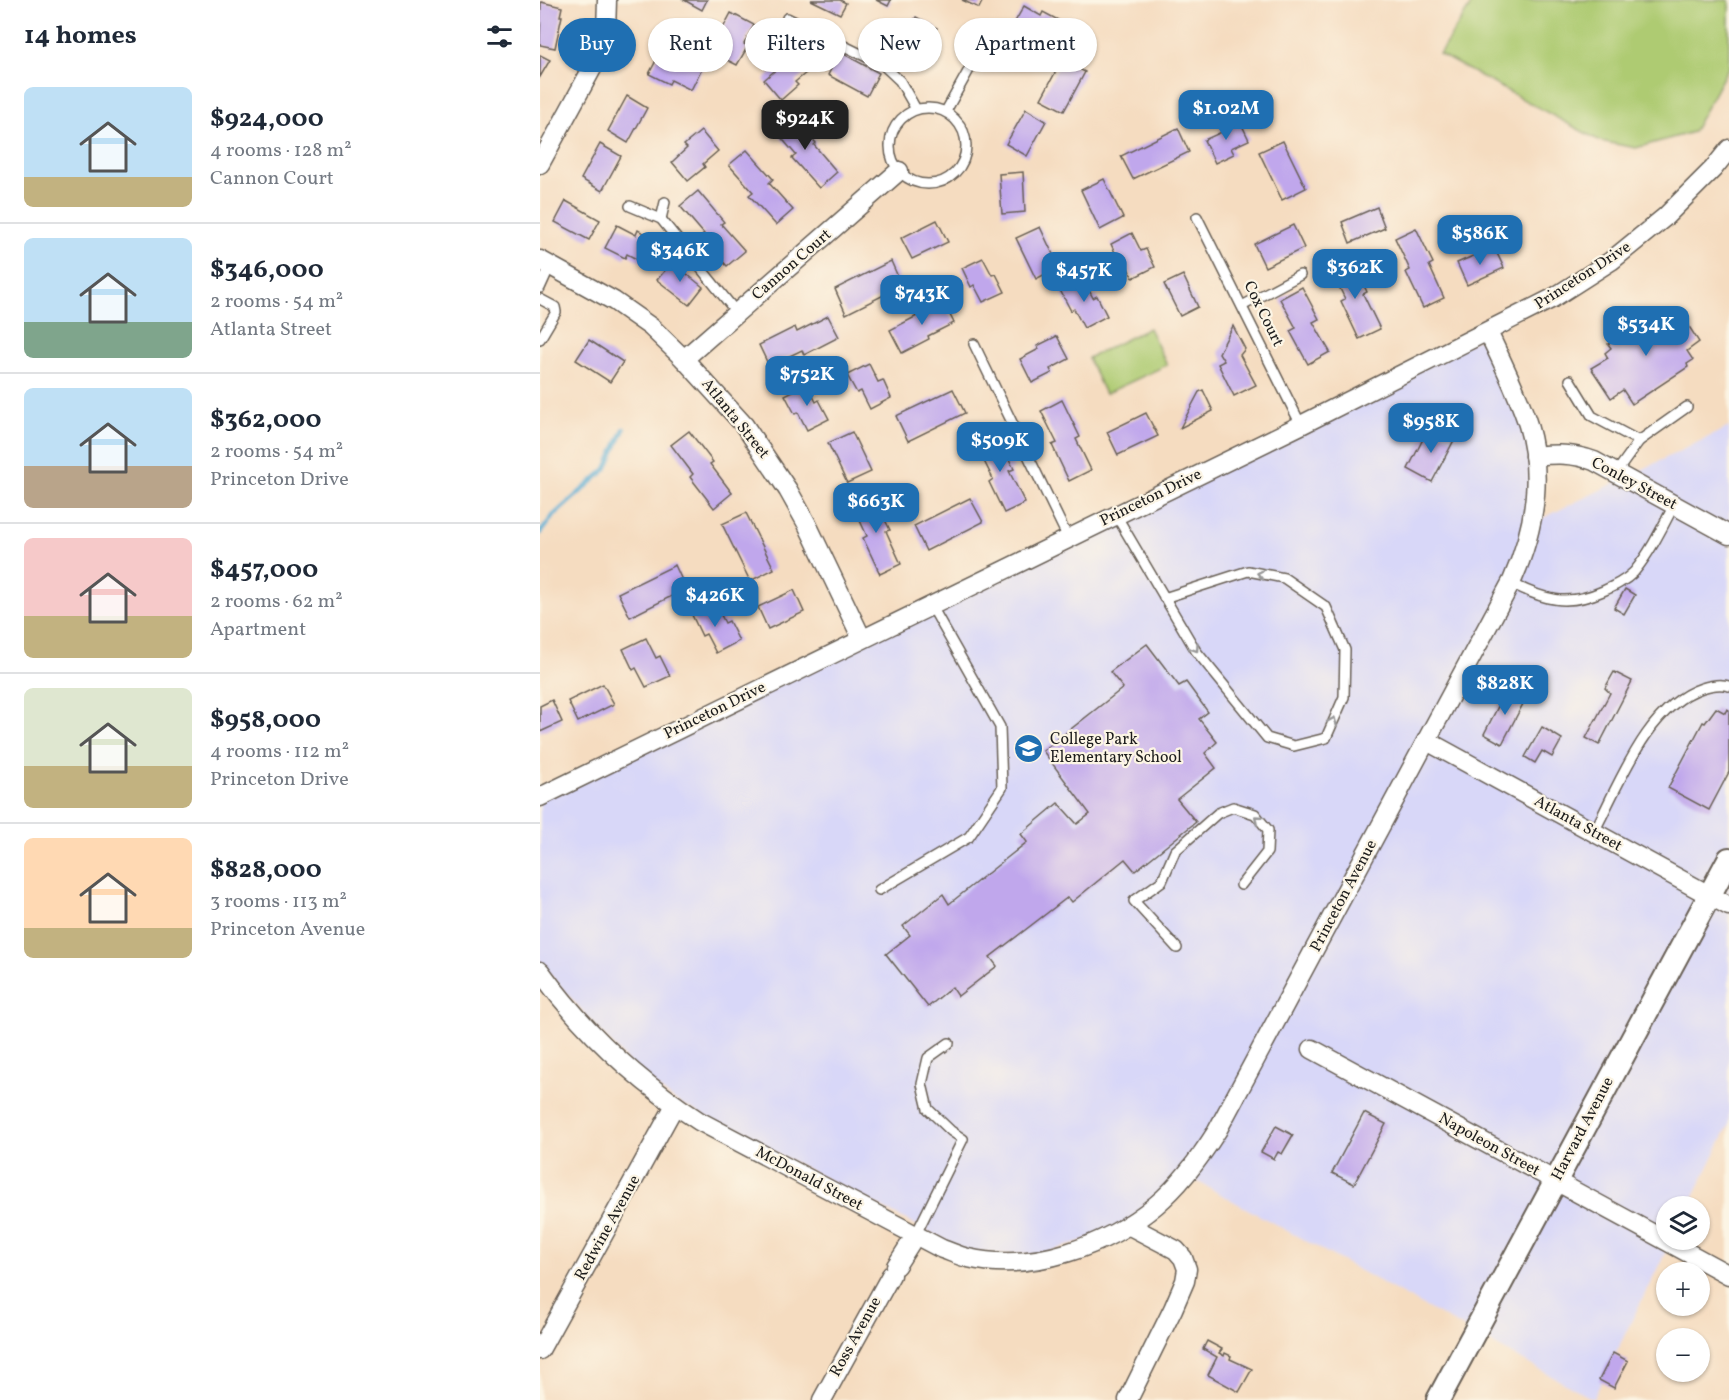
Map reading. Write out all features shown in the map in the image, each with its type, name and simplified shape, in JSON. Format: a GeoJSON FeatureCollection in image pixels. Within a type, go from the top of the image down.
{"type":"FeatureCollection","features":[{"type":"Feature","properties":{"kind":"street"},"geometry":{"type":"LineString","coordinates":[[540,164],[601,52],[606,31],[607,0]]}},
{"type":"Feature","properties":{"kind":"street","name":"Princeton Drive"},"geometry":{"type":"LineString","coordinates":[[540,797],[1301,425],[1553,298],[1611,261],[1665,218],[1713,169],[1729,149]]}},
{"type":"Feature","properties":{"kind":"street","name":"Cannon Court"},"geometry":{"type":"LineString","coordinates":[[684,359],[899,171]]}},
{"type":"Feature","properties":{"kind":"street","name":"Atlanta Street"},"geometry":{"type":"LineString","coordinates":[[545,263],[614,302],[651,327],[684,359],[744,425],[788,489],[862,639]]}},
{"type":"Feature","properties":{"kind":"street","name":"Princeton Avenue"},"geometry":{"type":"LineString","coordinates":[[1128,1225],[1155,1205],[1177,1184],[1201,1157],[1217,1131],[1427,741],[1511,583],[1525,552],[1533,522],[1536,490],[1534,456],[1519,398],[1488,332]]}},
{"type":"Feature","properties":{"kind":"street","name":"Conley Street"},"geometry":{"type":"LineString","coordinates":[[1534,456],[1579,455],[1729,535]]}},
{"type":"Feature","properties":{"kind":"street","name":"Atlanta Street"},"geometry":{"type":"LineString","coordinates":[[1427,741],[1729,906]]}},
{"type":"Feature","properties":{"kind":"street","name":"Harvard Avenue"},"geometry":{"type":"LineString","coordinates":[[1438,1400],[1729,859]]}},
{"type":"Feature","properties":{"kind":"street","name":"McDonald Street"},"geometry":{"type":"LineString","coordinates":[[540,971],[555,992],[601,1044],[675,1105],[699,1121],[942,1249],[968,1258],[996,1261],[1047,1258],[1075,1250],[1128,1225]]}},
{"type":"Feature","properties":{"kind":"street","name":"Napoleon Street"},"geometry":{"type":"LineString","coordinates":[[1312,1049],[1729,1275]]}},
{"type":"Feature","properties":{"kind":"street","name":"Redwine Avenue"},"geometry":{"type":"LineString","coordinates":[[540,1350],[675,1105]]}},
{"type":"Feature","properties":{"kind":"street"},"geometry":{"type":"LineString","coordinates":[[1128,1225],[1176,1250],[1183,1258],[1187,1269],[1185,1281],[1173,1309],[1128,1400]]}},
{"type":"Feature","properties":{"kind":"street","name":"Ross Avenue"},"geometry":{"type":"LineString","coordinates":[[822,1400],[893,1270],[915,1236]]}},
{"type":"Feature","properties":{"kind":"lane"},"geometry":{"type":"LineString","coordinates":[[846,47],[883,65],[900,81],[916,109]]}},
{"type":"Feature","properties":{"kind":"lane"},"geometry":{"type":"LineString","coordinates":[[946,111],[968,72]]}},
{"type":"Feature","properties":{"kind":"lane"},"geometry":{"type":"LineString","coordinates":[[926,107],[946,111],[956,118],[963,128],[966,152],[962,164],[944,181],[926,184],[909,179],[899,171],[891,154],[891,135],[905,115],[916,109],[926,107]]}},
{"type":"Feature","properties":{"kind":"lane"},"geometry":{"type":"LineString","coordinates":[[661,219],[665,202]]}},
{"type":"Feature","properties":{"kind":"lane"},"geometry":{"type":"LineString","coordinates":[[630,206],[661,219],[737,313]]}},
{"type":"Feature","properties":{"kind":"lane","name":"Cox Court"},"geometry":{"type":"LineString","coordinates":[[1197,217],[1301,425]]}},
{"type":"Feature","properties":{"kind":"lane"},"geometry":{"type":"LineString","coordinates":[[540,288],[545,263]]}},
{"type":"Feature","properties":{"kind":"lane"},"geometry":{"type":"LineString","coordinates":[[1242,306],[1300,275]]}},
{"type":"Feature","properties":{"kind":"lane"},"geometry":{"type":"LineString","coordinates":[[540,299],[555,307],[556,312],[540,339]]}},
{"type":"Feature","properties":{"kind":"lane"},"geometry":{"type":"LineString","coordinates":[[974,344],[1068,538]]}},
{"type":"Feature","properties":{"kind":"lane"},"geometry":{"type":"LineString","coordinates":[[1570,380],[1592,416],[1639,441]]}},
{"type":"Feature","properties":{"kind":"lane"},"geometry":{"type":"LineString","coordinates":[[1616,473],[1639,441],[1687,407]]}},
{"type":"Feature","properties":{"kind":"lane"},"geometry":{"type":"LineString","coordinates":[[1511,583],[1535,595],[1552,600],[1571,601],[1594,596],[1618,585],[1632,574],[1650,550],[1674,505]]}},
{"type":"Feature","properties":{"kind":"lane"},"geometry":{"type":"LineString","coordinates":[[1116,515],[1164,598],[1196,651],[1267,738],[1294,746],[1326,738],[1344,697],[1345,650],[1326,607],[1284,578],[1248,571],[1164,598]]}},
{"type":"Feature","properties":{"kind":"lane"},"geometry":{"type":"LineString","coordinates":[[879,890],[969,837],[1002,788],[1000,727],[932,605]]}},
{"type":"Feature","properties":{"kind":"lane"},"geometry":{"type":"LineString","coordinates":[[1594,832],[1641,742],[1676,701],[1689,692],[1712,685],[1729,686]]}},
{"type":"Feature","properties":{"kind":"lane"},"geometry":{"type":"LineString","coordinates":[[1177,948],[1134,902],[1162,881],[1175,852],[1218,813],[1233,807],[1255,814],[1268,830],[1267,852],[1240,885]]}},
{"type":"Feature","properties":{"kind":"lane"},"geometry":{"type":"LineString","coordinates":[[915,1236],[963,1139],[928,1109],[922,1084],[928,1058],[949,1043]]}},
{"type":"Feature","properties":{"kind":"shaded area","name":"College Park Elementary School"},"geometry":{"type":"Polygon","coordinates":[[[1491,333],[1529,433],[1537,521],[1729,427],[1729,1125],[1694,1196],[1656,1196],[1656,1250],[1667,1250],[1661,1262],[1656,1262],[1656,1271],[1593,1399],[1182,1173],[1139,1222],[1038,1255],[970,1253],[674,1100],[634,1069],[540,963],[540,794],[1491,333]]]}},
{"type":"Feature","properties":{"kind":"green space"},"geometry":{"type":"Polygon","coordinates":[[[1474,0],[1729,0],[1729,66],[1693,132],[1636,148],[1600,141],[1439,54],[1474,0]]]}},
{"type":"Feature","properties":{"kind":"green space"},"geometry":{"type":"Polygon","coordinates":[[[1149,328],[1167,365],[1105,394],[1088,358],[1149,328]]]}},
{"type":"Feature","properties":{"kind":"building"},"geometry":{"type":"Polygon","coordinates":[[[684,0],[707,0],[702,10],[684,0]]]}},
{"type":"Feature","properties":{"kind":"building"},"geometry":{"type":"Polygon","coordinates":[[[811,0],[840,0],[846,3],[840,14],[811,0]]]}},
{"type":"Feature","properties":{"kind":"building"},"geometry":{"type":"Polygon","coordinates":[[[876,0],[891,0],[888,6],[876,0]]]}},
{"type":"Feature","properties":{"kind":"building"},"geometry":{"type":"Polygon","coordinates":[[[962,0],[983,0],[979,8],[962,0]]]}},
{"type":"Feature","properties":{"kind":"building"},"geometry":{"type":"Polygon","coordinates":[[[541,2],[562,7],[562,18],[558,18],[555,48],[540,45],[541,2]]]}},
{"type":"Feature","properties":{"kind":"building"},"geometry":{"type":"Polygon","coordinates":[[[1024,6],[1041,16],[1043,12],[1054,18],[1017,18],[1024,6]]]}},
{"type":"Feature","properties":{"kind":"building"},"geometry":{"type":"Polygon","coordinates":[[[731,13],[745,20],[745,51],[737,65],[733,63],[733,18],[728,18],[731,13]]]}},
{"type":"Feature","properties":{"kind":"building"},"geometry":{"type":"Polygon","coordinates":[[[540,55],[550,60],[540,77],[540,55]]]}},
{"type":"Feature","properties":{"kind":"building"},"geometry":{"type":"Polygon","coordinates":[[[846,55],[858,62],[858,72],[879,73],[867,96],[828,75],[830,72],[846,72],[846,55]]]}},
{"type":"Feature","properties":{"kind":"building"},"geometry":{"type":"Polygon","coordinates":[[[650,72],[700,72],[691,90],[671,80],[669,84],[649,74],[650,72]]]}},
{"type":"Feature","properties":{"kind":"building"},"geometry":{"type":"Polygon","coordinates":[[[773,72],[807,72],[795,82],[798,85],[781,100],[764,80],[773,72]]]}},
{"type":"Feature","properties":{"kind":"building"},"geometry":{"type":"Polygon","coordinates":[[[1056,72],[1085,72],[1064,111],[1041,99],[1056,72]]]}},
{"type":"Feature","properties":{"kind":"building"},"geometry":{"type":"Polygon","coordinates":[[[627,96],[647,108],[628,143],[608,131],[627,96]]]}},
{"type":"Feature","properties":{"kind":"building"},"geometry":{"type":"Polygon","coordinates":[[[1026,109],[1046,121],[1027,156],[1006,144],[1026,109]]]}},
{"type":"Feature","properties":{"kind":"building"},"geometry":{"type":"Polygon","coordinates":[[[790,113],[837,172],[819,188],[792,158],[796,155],[773,128],[790,113]]]}},
{"type":"Feature","properties":{"kind":"building"},"geometry":{"type":"Polygon","coordinates":[[[1239,119],[1249,140],[1231,148],[1234,154],[1215,163],[1204,140],[1222,132],[1220,128],[1239,119]]]}},
{"type":"Feature","properties":{"kind":"building"},"geometry":{"type":"Polygon","coordinates":[[[1178,128],[1189,152],[1133,179],[1121,156],[1178,128]]]}},
{"type":"Feature","properties":{"kind":"building"},"geometry":{"type":"Polygon","coordinates":[[[701,131],[718,151],[703,164],[705,167],[688,181],[672,162],[687,148],[684,145],[701,131]]]}},
{"type":"Feature","properties":{"kind":"building"},"geometry":{"type":"Polygon","coordinates":[[[1283,141],[1306,188],[1282,200],[1259,152],[1283,141]]]}},
{"type":"Feature","properties":{"kind":"building"},"geometry":{"type":"Polygon","coordinates":[[[600,144],[621,156],[602,191],[581,179],[600,144]]]}},
{"type":"Feature","properties":{"kind":"building"},"geometry":{"type":"Polygon","coordinates":[[[747,150],[773,179],[769,183],[793,210],[776,225],[749,195],[753,192],[729,165],[747,150]]]}},
{"type":"Feature","properties":{"kind":"building"},"geometry":{"type":"Polygon","coordinates":[[[1023,172],[1025,212],[1002,214],[999,174],[1023,172]]]}},
{"type":"Feature","properties":{"kind":"building"},"geometry":{"type":"Polygon","coordinates":[[[1104,179],[1123,218],[1100,230],[1081,190],[1104,179]]]}},
{"type":"Feature","properties":{"kind":"building"},"geometry":{"type":"Polygon","coordinates":[[[698,191],[724,222],[721,224],[745,251],[727,266],[701,237],[704,234],[680,206],[698,191]]]}},
{"type":"Feature","properties":{"kind":"building"},"geometry":{"type":"Polygon","coordinates":[[[566,201],[600,220],[589,240],[555,222],[566,201]]]}},
{"type":"Feature","properties":{"kind":"building"},"geometry":{"type":"Polygon","coordinates":[[[1377,207],[1385,228],[1350,243],[1342,222],[1377,207]]]}},
{"type":"Feature","properties":{"kind":"building"},"geometry":{"type":"Polygon","coordinates":[[[937,220],[948,242],[912,259],[901,238],[937,220]]]}},
{"type":"Feature","properties":{"kind":"building"},"geometry":{"type":"Polygon","coordinates":[[[617,225],[636,235],[638,230],[658,241],[646,264],[627,254],[625,258],[605,248],[617,225]]]}},
{"type":"Feature","properties":{"kind":"building"},"geometry":{"type":"Polygon","coordinates":[[[1293,225],[1304,248],[1265,267],[1254,244],[1293,225]]]}},
{"type":"Feature","properties":{"kind":"building"},"geometry":{"type":"Polygon","coordinates":[[[1040,227],[1059,267],[1036,279],[1016,238],[1040,227]]]}},
{"type":"Feature","properties":{"kind":"building"},"geometry":{"type":"Polygon","coordinates":[[[1416,228],[1433,263],[1429,265],[1444,298],[1423,308],[1406,272],[1410,270],[1395,238],[1416,228]]]}},
{"type":"Feature","properties":{"kind":"building"},"geometry":{"type":"Polygon","coordinates":[[[1132,233],[1141,251],[1146,249],[1155,267],[1133,278],[1124,261],[1120,263],[1111,244],[1132,233]]]}},
{"type":"Feature","properties":{"kind":"building"},"geometry":{"type":"Polygon","coordinates":[[[1494,247],[1504,268],[1467,285],[1457,263],[1494,247]]]}},
{"type":"Feature","properties":{"kind":"building"},"geometry":{"type":"Polygon","coordinates":[[[983,258],[992,275],[996,274],[1005,292],[983,302],[974,285],[971,287],[962,268],[983,258]]]}},
{"type":"Feature","properties":{"kind":"building"},"geometry":{"type":"Polygon","coordinates":[[[1352,260],[1367,292],[1363,294],[1380,329],[1359,339],[1341,301],[1345,299],[1331,270],[1352,260]]]}},
{"type":"Feature","properties":{"kind":"building"},"geometry":{"type":"Polygon","coordinates":[[[891,261],[902,286],[846,314],[835,289],[891,261]]]}},
{"type":"Feature","properties":{"kind":"building"},"geometry":{"type":"Polygon","coordinates":[[[672,262],[703,287],[689,305],[657,280],[672,262]]]}},
{"type":"Feature","properties":{"kind":"building"},"geometry":{"type":"Polygon","coordinates":[[[1183,275],[1198,307],[1180,316],[1164,284],[1183,275]]]}},
{"type":"Feature","properties":{"kind":"building"},"geometry":{"type":"Polygon","coordinates":[[[1083,278],[1093,298],[1097,296],[1107,316],[1084,328],[1074,309],[1071,311],[1060,290],[1083,278]]]}},
{"type":"Feature","properties":{"kind":"building"},"geometry":{"type":"Polygon","coordinates":[[[1302,287],[1319,319],[1313,322],[1330,352],[1308,364],[1290,331],[1296,328],[1280,299],[1302,287]]]}},
{"type":"Feature","properties":{"kind":"building"},"geometry":{"type":"Polygon","coordinates":[[[942,299],[954,323],[902,353],[890,330],[917,316],[914,313],[942,299]]]}},
{"type":"Feature","properties":{"kind":"building"},"geometry":{"type":"Polygon","coordinates":[[[1655,313],[1659,319],[1664,316],[1670,326],[1683,317],[1699,342],[1687,351],[1693,360],[1687,364],[1688,367],[1632,404],[1623,390],[1611,398],[1591,368],[1608,358],[1605,353],[1611,348],[1608,344],[1655,313]]]}},
{"type":"Feature","properties":{"kind":"building"},"geometry":{"type":"Polygon","coordinates":[[[828,316],[839,337],[804,355],[802,350],[769,366],[759,345],[795,327],[797,332],[828,316]]]}},
{"type":"Feature","properties":{"kind":"building"},"geometry":{"type":"Polygon","coordinates":[[[1233,326],[1245,349],[1240,355],[1256,385],[1234,396],[1218,364],[1224,361],[1219,353],[1233,326]]]}},
{"type":"Feature","properties":{"kind":"building"},"geometry":{"type":"Polygon","coordinates":[[[1057,336],[1069,359],[1050,369],[1052,373],[1032,383],[1020,359],[1039,349],[1037,346],[1057,336]]]}},
{"type":"Feature","properties":{"kind":"building"},"geometry":{"type":"Polygon","coordinates":[[[589,340],[623,362],[610,382],[576,360],[589,340]]]}},
{"type":"Feature","properties":{"kind":"building"},"geometry":{"type":"Polygon","coordinates":[[[869,364],[878,382],[883,380],[891,398],[870,409],[861,391],[857,393],[847,375],[869,364]]]}},
{"type":"Feature","properties":{"kind":"building"},"geometry":{"type":"Polygon","coordinates":[[[807,384],[816,402],[819,400],[829,419],[807,430],[798,412],[795,414],[785,395],[807,384]]]}},
{"type":"Feature","properties":{"kind":"building"},"geometry":{"type":"Polygon","coordinates":[[[953,389],[965,413],[908,441],[896,416],[953,389]]]}},
{"type":"Feature","properties":{"kind":"building"},"geometry":{"type":"Polygon","coordinates":[[[1203,390],[1213,411],[1180,428],[1199,392],[1203,390]]]}},
{"type":"Feature","properties":{"kind":"building"},"geometry":{"type":"Polygon","coordinates":[[[1062,400],[1080,437],[1076,439],[1091,470],[1069,481],[1052,445],[1057,443],[1041,411],[1062,400]]]}},
{"type":"Feature","properties":{"kind":"building"},"geometry":{"type":"Polygon","coordinates":[[[1146,413],[1158,436],[1118,455],[1107,432],[1146,413]]]}},
{"type":"Feature","properties":{"kind":"building"},"geometry":{"type":"Polygon","coordinates":[[[1429,427],[1454,440],[1432,482],[1408,469],[1429,427]]]}},
{"type":"Feature","properties":{"kind":"building"},"geometry":{"type":"Polygon","coordinates":[[[689,431],[713,462],[710,464],[732,493],[714,508],[690,477],[693,474],[671,445],[689,431]]]}},
{"type":"Feature","properties":{"kind":"building"},"geometry":{"type":"Polygon","coordinates":[[[852,432],[871,472],[847,483],[828,443],[852,432]]]}},
{"type":"Feature","properties":{"kind":"building"},"geometry":{"type":"Polygon","coordinates":[[[996,433],[1014,469],[1009,471],[1025,503],[1004,513],[989,482],[993,479],[975,443],[996,433]]]}},
{"type":"Feature","properties":{"kind":"building"},"geometry":{"type":"Polygon","coordinates":[[[872,493],[890,530],[886,531],[901,564],[880,574],[863,538],[867,536],[852,503],[872,493]]]}},
{"type":"Feature","properties":{"kind":"building"},"geometry":{"type":"Polygon","coordinates":[[[970,498],[983,522],[926,551],[914,526],[970,498]]]}},
{"type":"Feature","properties":{"kind":"building"},"geometry":{"type":"Polygon","coordinates":[[[746,513],[774,569],[750,581],[722,524],[746,513]]]}},
{"type":"Feature","properties":{"kind":"building"},"geometry":{"type":"Polygon","coordinates":[[[675,565],[686,589],[630,617],[618,593],[675,565]]]}},
{"type":"Feature","properties":{"kind":"building"},"geometry":{"type":"Polygon","coordinates":[[[1625,589],[1635,595],[1624,614],[1614,608],[1625,589]]]}},
{"type":"Feature","properties":{"kind":"building"},"geometry":{"type":"Polygon","coordinates":[[[794,590],[804,612],[768,629],[758,607],[794,590]]]}},
{"type":"Feature","properties":{"kind":"building"},"geometry":{"type":"Polygon","coordinates":[[[715,603],[725,623],[729,621],[739,641],[716,653],[706,634],[702,636],[692,615],[715,603]]]}},
{"type":"Feature","properties":{"kind":"building"},"geometry":{"type":"Polygon","coordinates":[[[646,638],[656,658],[660,656],[670,676],[646,687],[636,668],[633,670],[623,649],[646,638]]]}},
{"type":"Feature","properties":{"kind":"building"},"geometry":{"type":"Polygon","coordinates":[[[1147,644],[1179,686],[1186,682],[1208,712],[1199,719],[1217,742],[1205,753],[1216,768],[1177,799],[1196,822],[1135,871],[1125,859],[1072,902],[1068,897],[990,957],[997,966],[958,996],[952,987],[928,1007],[886,954],[910,935],[903,926],[943,894],[949,904],[1027,842],[1021,834],[1058,803],[1077,824],[1090,814],[1043,751],[1123,688],[1110,672],[1147,644]]]}},
{"type":"Feature","properties":{"kind":"building"},"geometry":{"type":"Polygon","coordinates":[[[1614,672],[1632,681],[1599,745],[1586,738],[1610,693],[1605,688],[1614,672]]]}},
{"type":"Feature","properties":{"kind":"building"},"geometry":{"type":"Polygon","coordinates":[[[603,684],[614,704],[578,722],[568,701],[603,684]]]}},
{"type":"Feature","properties":{"kind":"building"},"geometry":{"type":"Polygon","coordinates":[[[1507,689],[1526,698],[1502,744],[1484,734],[1507,689]]]}},
{"type":"Feature","properties":{"kind":"building"},"geometry":{"type":"Polygon","coordinates":[[[552,700],[562,722],[540,732],[540,706],[552,700]]]}},
{"type":"Feature","properties":{"kind":"building"},"geometry":{"type":"Polygon","coordinates":[[[1716,708],[1725,713],[1727,709],[1729,710],[1729,772],[1709,810],[1668,788],[1703,722],[1705,723],[1716,708]]]}},
{"type":"Feature","properties":{"kind":"building"},"geometry":{"type":"Polygon","coordinates":[[[1542,727],[1562,739],[1552,757],[1542,751],[1535,763],[1525,757],[1542,727]]]}},
{"type":"Feature","properties":{"kind":"building"},"geometry":{"type":"Polygon","coordinates":[[[1364,1113],[1386,1124],[1354,1184],[1332,1173],[1364,1113]]]}},
{"type":"Feature","properties":{"kind":"building"},"geometry":{"type":"Polygon","coordinates":[[[1276,1126],[1293,1135],[1282,1154],[1278,1152],[1274,1159],[1261,1152],[1276,1126]]]}},
{"type":"Feature","properties":{"kind":"building"},"geometry":{"type":"Polygon","coordinates":[[[1207,1341],[1222,1349],[1219,1353],[1224,1356],[1225,1353],[1231,1356],[1230,1359],[1252,1369],[1239,1392],[1208,1375],[1217,1357],[1203,1349],[1207,1341]]]}},
{"type":"Feature","properties":{"kind":"building"},"geometry":{"type":"Polygon","coordinates":[[[1613,1353],[1628,1361],[1614,1388],[1599,1380],[1613,1353]]]}},
{"type":"Feature","properties":{"kind":"waterway"},"geometry":{"type":"LineString","coordinates":[[540,533],[553,516],[606,469],[624,429]]}},
{"type":"Feature","properties":{"kind":"place","name":"College Park Elementary School"},"geometry":{"type":"Point","coordinates":[1029,749]}}]}
